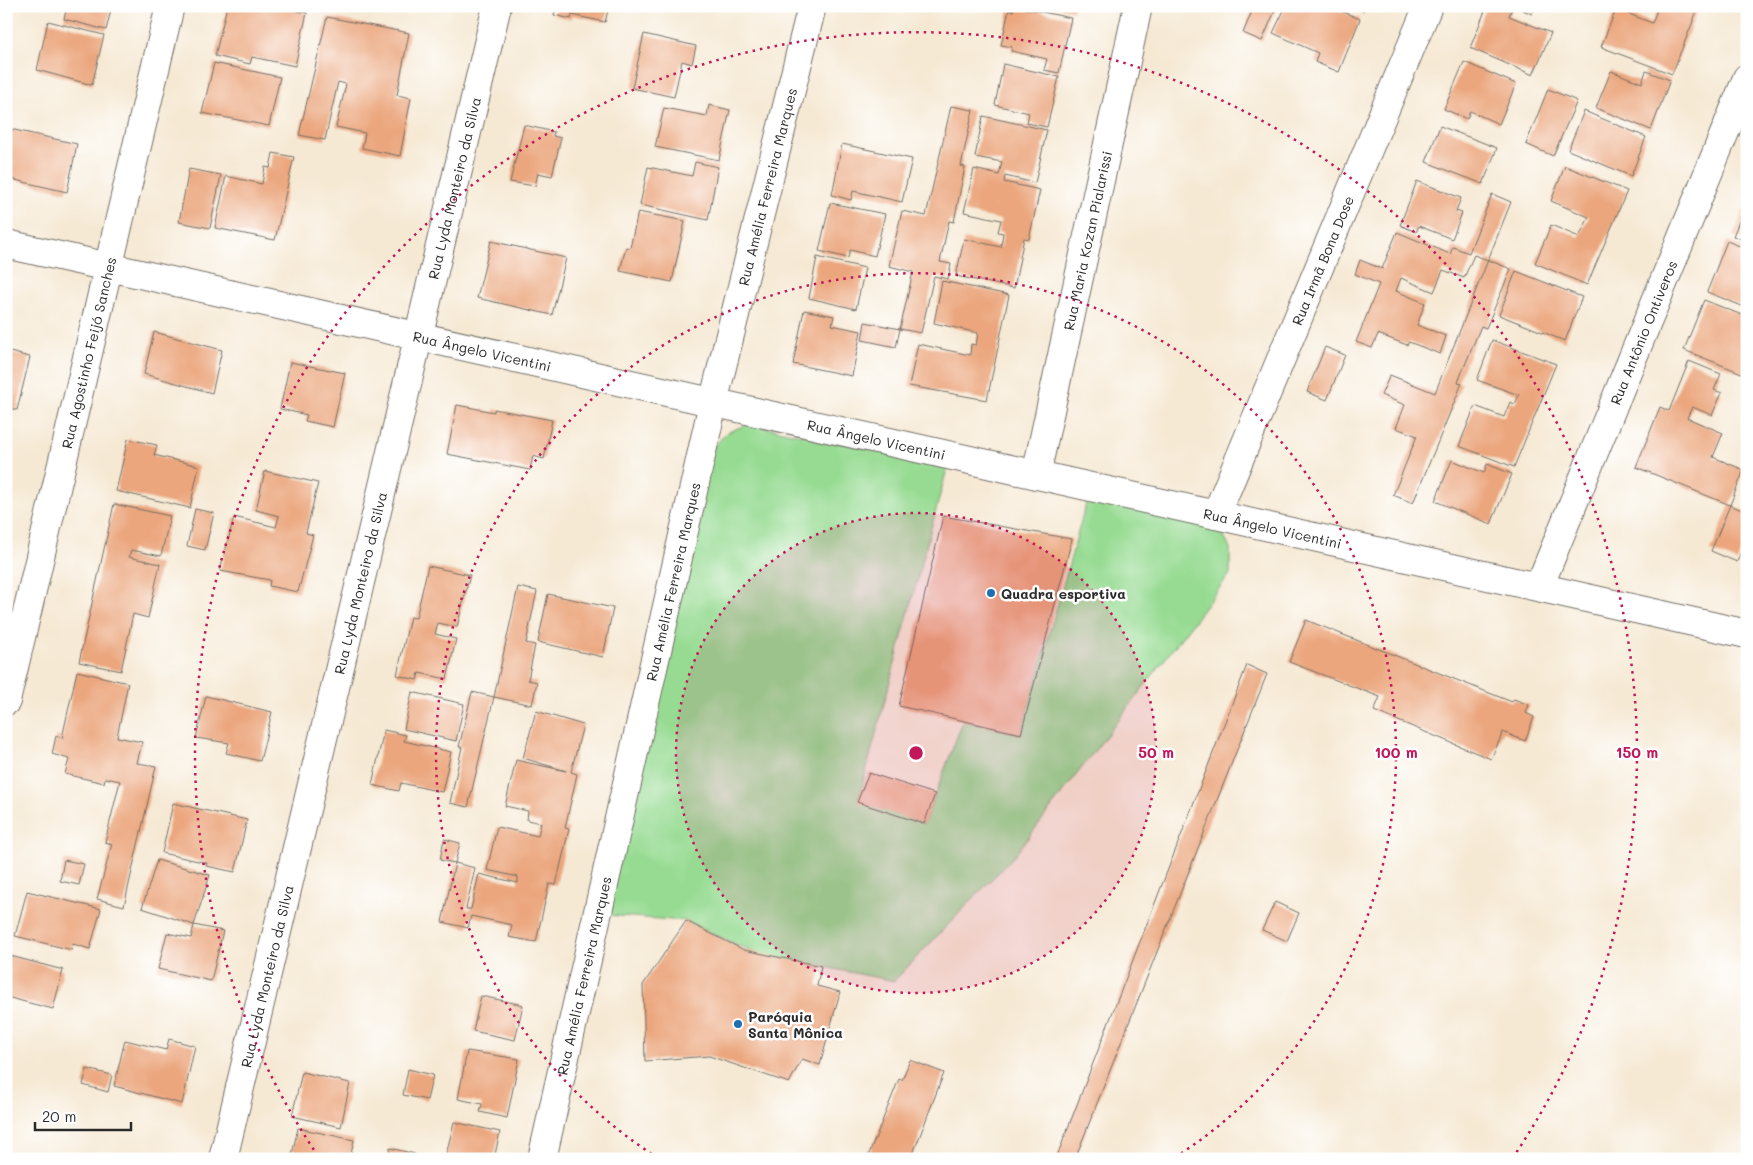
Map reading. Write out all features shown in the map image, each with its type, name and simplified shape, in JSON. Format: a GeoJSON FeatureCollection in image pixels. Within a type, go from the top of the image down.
{"type":"FeatureCollection","features":[{"type":"Feature","properties":{"kind":"street","name":"Rua Agostinho Feijó Sanches"},"geometry":{"type":"LineString","coordinates":[[6,701],[170,6]]}},
{"type":"Feature","properties":{"kind":"street","name":"Rua Lyda Monteiro da Silva"},"geometry":{"type":"LineString","coordinates":[[223,1159],[420,337],[497,6]]}},
{"type":"Feature","properties":{"kind":"street","name":"Rua Amélia Ferreira Marques"},"geometry":{"type":"LineString","coordinates":[[542,1159],[713,402],[812,6]]}},
{"type":"Feature","properties":{"kind":"street","name":"Rua Maria Kozan Pialarissi"},"geometry":{"type":"LineString","coordinates":[[1036,475],[1138,6]]}},
{"type":"Feature","properties":{"kind":"street","name":"Rua Irmã Bona Dose"},"geometry":{"type":"LineString","coordinates":[[1216,515],[1428,6]]}},
{"type":"Feature","properties":{"kind":"street","name":"Rua Antônio Ontiveros"},"geometry":{"type":"LineString","coordinates":[[1539,587],[1747,78]]}},
{"type":"Feature","properties":{"kind":"street","name":"Rua Ângelo Vicentini"},"geometry":{"type":"LineString","coordinates":[[6,244],[1747,634]]}},
{"type":"Feature","properties":{"kind":"green space"},"geometry":{"type":"Polygon","coordinates":[[[748,424],[948,465],[858,801],[924,824],[963,721],[1021,734],[1089,493],[1216,521],[1230,548],[1230,574],[1015,855],[894,981],[755,953],[686,921],[606,915],[709,452],[726,433],[748,424]]]}},
{"type":"Feature","properties":{"kind":"building"},"geometry":{"type":"Polygon","coordinates":[[[67,6],[112,6],[106,30],[64,19],[67,6]]]}},
{"type":"Feature","properties":{"kind":"building"},"geometry":{"type":"Polygon","coordinates":[[[227,6],[273,6],[307,13],[295,66],[252,57],[250,64],[215,56],[227,6]]]}},
{"type":"Feature","properties":{"kind":"building"},"geometry":{"type":"Polygon","coordinates":[[[556,6],[609,7],[605,22],[572,15],[571,19],[554,15],[556,6]]]}},
{"type":"Feature","properties":{"kind":"building"},"geometry":{"type":"Polygon","coordinates":[[[1014,6],[1071,18],[1059,73],[1044,70],[1047,59],[1011,51],[1012,47],[1001,45],[1009,10],[1013,11],[1014,6]]]}},
{"type":"Feature","properties":{"kind":"building"},"geometry":{"type":"Polygon","coordinates":[[[1054,6],[1074,6],[1073,11],[1054,6]]]}},
{"type":"Feature","properties":{"kind":"building"},"geometry":{"type":"Polygon","coordinates":[[[1254,6],[1277,6],[1262,41],[1243,33],[1254,6]]]}},
{"type":"Feature","properties":{"kind":"building"},"geometry":{"type":"Polygon","coordinates":[[[1286,6],[1329,6],[1360,19],[1339,72],[1315,62],[1318,53],[1273,33],[1286,6]]]}},
{"type":"Feature","properties":{"kind":"building"},"geometry":{"type":"Polygon","coordinates":[[[1351,6],[1365,6],[1363,11],[1351,6]]]}},
{"type":"Feature","properties":{"kind":"building"},"geometry":{"type":"Polygon","coordinates":[[[1487,6],[1513,6],[1509,16],[1551,33],[1533,75],[1470,48],[1487,6]]]}},
{"type":"Feature","properties":{"kind":"building"},"geometry":{"type":"Polygon","coordinates":[[[1514,6],[1535,6],[1532,14],[1514,6]]]}},
{"type":"Feature","properties":{"kind":"building"},"geometry":{"type":"Polygon","coordinates":[[[1648,6],[1699,6],[1672,74],[1601,47],[1616,9],[1652,23],[1657,10],[1648,6]]]}},
{"type":"Feature","properties":{"kind":"building"},"geometry":{"type":"Polygon","coordinates":[[[327,17],[409,33],[397,95],[411,98],[400,156],[362,148],[365,133],[336,127],[346,84],[338,82],[325,140],[299,135],[327,17]]]}},
{"type":"Feature","properties":{"kind":"building"},"geometry":{"type":"Polygon","coordinates":[[[48,21],[104,35],[92,85],[37,70],[48,21]]]}},
{"type":"Feature","properties":{"kind":"building"},"geometry":{"type":"Polygon","coordinates":[[[644,34],[696,46],[692,64],[682,61],[674,97],[632,88],[644,34]]]}},
{"type":"Feature","properties":{"kind":"building"},"geometry":{"type":"Polygon","coordinates":[[[1464,62],[1516,84],[1499,124],[1470,111],[1467,119],[1444,109],[1464,62]]]}},
{"type":"Feature","properties":{"kind":"building"},"geometry":{"type":"Polygon","coordinates":[[[214,63],[280,77],[269,126],[202,113],[214,63]]]}},
{"type":"Feature","properties":{"kind":"building"},"geometry":{"type":"Polygon","coordinates":[[[1003,64],[1059,77],[1047,127],[1027,123],[1029,113],[995,105],[1003,64]]]}},
{"type":"Feature","properties":{"kind":"building"},"geometry":{"type":"Polygon","coordinates":[[[1611,71],[1642,83],[1646,71],[1670,80],[1651,130],[1596,108],[1611,71]]]}},
{"type":"Feature","properties":{"kind":"building"},"geometry":{"type":"Polygon","coordinates":[[[1548,89],[1577,101],[1553,156],[1526,144],[1548,89]]]}},
{"type":"Feature","properties":{"kind":"building"},"geometry":{"type":"Polygon","coordinates":[[[709,105],[730,110],[719,160],[655,147],[664,108],[707,116],[709,105]]]}},
{"type":"Feature","properties":{"kind":"building"},"geometry":{"type":"Polygon","coordinates":[[[951,106],[973,110],[961,166],[965,167],[954,222],[949,221],[940,262],[951,264],[948,279],[934,276],[921,333],[900,329],[913,272],[889,266],[902,211],[926,216],[951,106]]]}},
{"type":"Feature","properties":{"kind":"building"},"geometry":{"type":"Polygon","coordinates":[[[1584,111],[1646,137],[1631,176],[1568,150],[1584,111]]]}},
{"type":"Feature","properties":{"kind":"building"},"geometry":{"type":"Polygon","coordinates":[[[983,116],[1047,130],[1035,183],[1005,176],[1004,182],[1040,190],[1029,239],[1024,238],[1014,288],[956,276],[964,239],[1001,247],[1003,233],[998,232],[1001,220],[964,212],[974,169],[999,175],[1002,162],[975,157],[983,116]]]}},
{"type":"Feature","properties":{"kind":"building"},"geometry":{"type":"Polygon","coordinates":[[[524,125],[554,132],[553,136],[561,138],[552,176],[538,173],[535,186],[510,182],[524,125]]]}},
{"type":"Feature","properties":{"kind":"building"},"geometry":{"type":"Polygon","coordinates":[[[1440,126],[1497,148],[1483,184],[1426,162],[1440,126]]]}},
{"type":"Feature","properties":{"kind":"building"},"geometry":{"type":"Polygon","coordinates":[[[6,128],[77,144],[67,192],[6,178],[6,128]]]}},
{"type":"Feature","properties":{"kind":"building"},"geometry":{"type":"Polygon","coordinates":[[[842,144],[912,159],[902,202],[853,191],[851,200],[832,195],[842,144]]]}},
{"type":"Feature","properties":{"kind":"building"},"geometry":{"type":"Polygon","coordinates":[[[273,153],[294,157],[275,240],[215,228],[226,176],[262,184],[265,167],[270,168],[273,153]]]}},
{"type":"Feature","properties":{"kind":"building"},"geometry":{"type":"Polygon","coordinates":[[[695,162],[718,167],[708,220],[640,205],[648,167],[692,176],[695,162]]]}},
{"type":"Feature","properties":{"kind":"building"},"geometry":{"type":"Polygon","coordinates":[[[1565,166],[1627,191],[1587,285],[1535,263],[1551,225],[1579,237],[1589,217],[1551,201],[1565,166]]]}},
{"type":"Feature","properties":{"kind":"building"},"geometry":{"type":"Polygon","coordinates":[[[189,169],[221,175],[210,228],[179,222],[189,169]]]}},
{"type":"Feature","properties":{"kind":"building"},"geometry":{"type":"Polygon","coordinates":[[[1417,181],[1461,198],[1456,211],[1462,213],[1452,239],[1419,226],[1416,232],[1400,225],[1417,181]]]}},
{"type":"Feature","properties":{"kind":"building"},"geometry":{"type":"Polygon","coordinates":[[[1492,194],[1511,202],[1488,260],[1474,255],[1464,278],[1443,270],[1434,292],[1401,278],[1396,291],[1425,303],[1417,325],[1446,336],[1440,354],[1409,342],[1407,345],[1378,334],[1372,348],[1356,342],[1379,284],[1355,274],[1360,260],[1382,269],[1397,232],[1450,254],[1453,247],[1469,253],[1492,194]]]}},
{"type":"Feature","properties":{"kind":"building"},"geometry":{"type":"Polygon","coordinates":[[[1747,202],[1747,241],[1733,236],[1747,202]]]}},
{"type":"Feature","properties":{"kind":"building"},"geometry":{"type":"Polygon","coordinates":[[[830,203],[885,214],[875,256],[850,250],[848,258],[819,251],[830,203]]]}},
{"type":"Feature","properties":{"kind":"building"},"geometry":{"type":"Polygon","coordinates":[[[638,212],[685,221],[672,282],[620,271],[626,247],[630,248],[638,212]]]}},
{"type":"Feature","properties":{"kind":"building"},"geometry":{"type":"Polygon","coordinates":[[[491,241],[566,258],[552,315],[477,298],[491,241]]]}},
{"type":"Feature","properties":{"kind":"building"},"geometry":{"type":"Polygon","coordinates":[[[1727,241],[1747,249],[1747,308],[1707,292],[1727,241]]]}},
{"type":"Feature","properties":{"kind":"building"},"geometry":{"type":"Polygon","coordinates":[[[817,257],[865,268],[856,309],[809,298],[817,257]]]}},
{"type":"Feature","properties":{"kind":"building"},"geometry":{"type":"Polygon","coordinates":[[[1488,260],[1511,269],[1486,328],[1481,326],[1458,382],[1462,383],[1413,503],[1393,495],[1417,436],[1396,428],[1405,405],[1381,395],[1390,375],[1435,393],[1488,260]]]}},
{"type":"Feature","properties":{"kind":"building"},"geometry":{"type":"Polygon","coordinates":[[[1516,271],[1582,297],[1565,341],[1499,315],[1516,271]]]}},
{"type":"Feature","properties":{"kind":"building"},"geometry":{"type":"Polygon","coordinates":[[[942,281],[1009,295],[987,400],[909,386],[918,344],[970,355],[971,344],[976,345],[978,333],[934,323],[942,281]]]}},
{"type":"Feature","properties":{"kind":"building"},"geometry":{"type":"Polygon","coordinates":[[[1704,300],[1747,317],[1747,366],[1744,374],[1684,350],[1704,300]]]}},
{"type":"Feature","properties":{"kind":"building"},"geometry":{"type":"Polygon","coordinates":[[[804,310],[834,316],[832,325],[861,331],[852,376],[793,364],[804,310]]]}},
{"type":"Feature","properties":{"kind":"building"},"geometry":{"type":"Polygon","coordinates":[[[865,322],[900,329],[896,347],[862,340],[865,322]]]}},
{"type":"Feature","properties":{"kind":"building"},"geometry":{"type":"Polygon","coordinates":[[[154,332],[222,350],[212,393],[144,374],[154,332]]]}},
{"type":"Feature","properties":{"kind":"building"},"geometry":{"type":"Polygon","coordinates":[[[1492,340],[1556,364],[1514,467],[1459,446],[1475,406],[1504,417],[1510,402],[1515,404],[1519,395],[1477,380],[1492,340]]]}},
{"type":"Feature","properties":{"kind":"building"},"geometry":{"type":"Polygon","coordinates":[[[1325,347],[1345,355],[1327,400],[1307,392],[1325,347]]]}},
{"type":"Feature","properties":{"kind":"building"},"geometry":{"type":"Polygon","coordinates":[[[6,351],[30,357],[17,410],[6,407],[6,351]]]}},
{"type":"Feature","properties":{"kind":"building"},"geometry":{"type":"Polygon","coordinates":[[[1689,361],[1721,374],[1714,390],[1722,393],[1712,415],[1692,407],[1687,418],[1723,433],[1713,457],[1744,470],[1730,505],[1636,467],[1660,407],[1669,411],[1689,361]]]}},
{"type":"Feature","properties":{"kind":"building"},"geometry":{"type":"Polygon","coordinates":[[[290,362],[345,373],[333,427],[305,421],[307,415],[280,409],[290,362]]]}},
{"type":"Feature","properties":{"kind":"building"},"geometry":{"type":"Polygon","coordinates":[[[457,405],[494,412],[494,409],[552,420],[544,459],[533,456],[530,470],[447,454],[457,405]]]}},
{"type":"Feature","properties":{"kind":"building"},"geometry":{"type":"Polygon","coordinates":[[[128,439],[157,445],[154,455],[199,466],[190,508],[116,491],[128,439]]]}},
{"type":"Feature","properties":{"kind":"building"},"geometry":{"type":"Polygon","coordinates":[[[1452,460],[1484,473],[1487,464],[1512,474],[1491,524],[1435,501],[1452,460]]]}},
{"type":"Feature","properties":{"kind":"building"},"geometry":{"type":"Polygon","coordinates":[[[265,471],[318,483],[306,533],[313,535],[298,592],[269,586],[270,580],[220,571],[234,517],[276,527],[279,516],[256,510],[265,471]]]}},
{"type":"Feature","properties":{"kind":"building"},"geometry":{"type":"Polygon","coordinates":[[[114,504],[170,516],[161,556],[131,550],[129,557],[160,564],[148,618],[133,614],[121,671],[79,662],[114,504]]]}},
{"type":"Feature","properties":{"kind":"building"},"geometry":{"type":"Polygon","coordinates":[[[1730,505],[1747,512],[1747,536],[1737,562],[1711,551],[1730,505]]]}},
{"type":"Feature","properties":{"kind":"building"},"geometry":{"type":"Polygon","coordinates":[[[195,509],[214,513],[205,550],[187,546],[195,509]]]}},
{"type":"Feature","properties":{"kind":"building","name":"Quadra esportiva"},"geometry":{"type":"Polygon","coordinates":[[[943,516],[1072,539],[1021,734],[899,706],[943,516]]]}},
{"type":"Feature","properties":{"kind":"building"},"geometry":{"type":"Polygon","coordinates":[[[428,566],[470,575],[457,627],[438,623],[435,634],[456,639],[447,679],[419,673],[417,680],[397,675],[410,617],[416,618],[428,566]]]}},
{"type":"Feature","properties":{"kind":"building"},"geometry":{"type":"Polygon","coordinates":[[[518,587],[537,591],[526,643],[535,645],[528,680],[537,682],[532,705],[494,697],[518,587]]]}},
{"type":"Feature","properties":{"kind":"building"},"geometry":{"type":"Polygon","coordinates":[[[548,594],[613,608],[603,657],[538,642],[548,594]]]}},
{"type":"Feature","properties":{"kind":"building"},"geometry":{"type":"Polygon","coordinates":[[[1306,620],[1512,702],[1514,699],[1529,705],[1526,713],[1534,717],[1525,741],[1503,732],[1491,759],[1374,711],[1380,697],[1289,662],[1306,620]]]}},
{"type":"Feature","properties":{"kind":"building"},"geometry":{"type":"Polygon","coordinates":[[[1247,665],[1267,674],[1075,1159],[1056,1159],[1247,665]]]}},
{"type":"Feature","properties":{"kind":"building"},"geometry":{"type":"Polygon","coordinates":[[[77,671],[128,683],[117,737],[142,742],[137,763],[156,766],[124,906],[97,899],[112,844],[105,842],[120,781],[105,778],[104,783],[65,774],[69,759],[52,754],[56,736],[62,738],[77,671]]]}},
{"type":"Feature","properties":{"kind":"building"},"geometry":{"type":"Polygon","coordinates":[[[412,692],[464,704],[456,741],[404,729],[412,692]]]}},
{"type":"Feature","properties":{"kind":"building"},"geometry":{"type":"Polygon","coordinates":[[[472,692],[494,697],[468,807],[450,803],[462,747],[459,747],[472,692]]]}},
{"type":"Feature","properties":{"kind":"building"},"geometry":{"type":"Polygon","coordinates":[[[206,696],[272,712],[260,761],[226,753],[229,743],[196,738],[206,696]]]}},
{"type":"Feature","properties":{"kind":"building"},"geometry":{"type":"Polygon","coordinates":[[[536,711],[583,725],[571,772],[577,774],[565,828],[569,829],[556,885],[549,884],[536,942],[509,937],[512,925],[471,916],[468,928],[442,922],[455,863],[475,868],[466,909],[471,909],[479,874],[518,883],[518,877],[487,870],[497,827],[538,836],[541,823],[527,820],[528,811],[505,806],[516,760],[566,771],[523,758],[536,711]]]}},
{"type":"Feature","properties":{"kind":"building"},"geometry":{"type":"Polygon","coordinates":[[[384,730],[406,735],[404,741],[451,752],[442,792],[401,783],[399,791],[372,785],[384,730]]]}},
{"type":"Feature","properties":{"kind":"building"},"geometry":{"type":"Polygon","coordinates":[[[869,773],[935,794],[924,824],[857,802],[869,773]]]}},
{"type":"Feature","properties":{"kind":"building"},"geometry":{"type":"Polygon","coordinates":[[[173,803],[247,820],[235,872],[206,866],[207,863],[162,853],[173,803]]]}},
{"type":"Feature","properties":{"kind":"building"},"geometry":{"type":"Polygon","coordinates":[[[444,839],[460,843],[455,863],[440,860],[444,839]]]}},
{"type":"Feature","properties":{"kind":"building"},"geometry":{"type":"Polygon","coordinates":[[[64,860],[84,864],[79,885],[60,881],[64,860]]]}},
{"type":"Feature","properties":{"kind":"building"},"geometry":{"type":"Polygon","coordinates":[[[157,860],[210,875],[194,925],[142,908],[157,860]]]}},
{"type":"Feature","properties":{"kind":"building"},"geometry":{"type":"Polygon","coordinates":[[[27,891],[101,909],[90,949],[73,944],[72,950],[15,936],[27,891]]]}},
{"type":"Feature","properties":{"kind":"building"},"geometry":{"type":"Polygon","coordinates":[[[1275,902],[1299,913],[1287,941],[1262,930],[1275,902]]]}},
{"type":"Feature","properties":{"kind":"building","name":"Paróquia Santa Mônica"},"geometry":{"type":"Polygon","coordinates":[[[686,921],[744,950],[821,966],[817,986],[840,992],[820,1065],[802,1059],[789,1083],[709,1056],[645,1061],[643,985],[686,921]]]}},
{"type":"Feature","properties":{"kind":"building"},"geometry":{"type":"Polygon","coordinates":[[[194,925],[223,931],[211,981],[158,969],[167,933],[191,938],[194,925]]]}},
{"type":"Feature","properties":{"kind":"building"},"geometry":{"type":"Polygon","coordinates":[[[7,955],[63,970],[53,1009],[6,997],[7,955]]]}},
{"type":"Feature","properties":{"kind":"building"},"geometry":{"type":"Polygon","coordinates":[[[481,996],[523,1005],[515,1040],[473,1031],[481,996]]]}},
{"type":"Feature","properties":{"kind":"building"},"geometry":{"type":"Polygon","coordinates":[[[169,1039],[195,1046],[182,1104],[114,1086],[125,1040],[166,1050],[169,1039]]]}},
{"type":"Feature","properties":{"kind":"building"},"geometry":{"type":"Polygon","coordinates":[[[467,1051],[519,1059],[507,1118],[480,1112],[482,1104],[458,1099],[467,1051]]]}},
{"type":"Feature","properties":{"kind":"building"},"geometry":{"type":"Polygon","coordinates":[[[910,1060],[944,1073],[911,1159],[867,1159],[899,1079],[902,1080],[910,1060]]]}},
{"type":"Feature","properties":{"kind":"building"},"geometry":{"type":"Polygon","coordinates":[[[87,1069],[112,1075],[108,1092],[83,1085],[87,1069]]]}},
{"type":"Feature","properties":{"kind":"building"},"geometry":{"type":"Polygon","coordinates":[[[408,1069],[433,1075],[427,1100],[403,1095],[408,1069]]]}},
{"type":"Feature","properties":{"kind":"building"},"geometry":{"type":"Polygon","coordinates":[[[302,1072],[350,1083],[341,1127],[292,1116],[302,1072]]]}},
{"type":"Feature","properties":{"kind":"building"},"geometry":{"type":"Polygon","coordinates":[[[454,1122],[500,1132],[494,1159],[462,1159],[446,1155],[454,1122]]]}},
{"type":"Feature","properties":{"kind":"building"},"geometry":{"type":"Polygon","coordinates":[[[298,1128],[354,1140],[350,1159],[291,1159],[298,1128]]]}},
{"type":"Feature","properties":{"kind":"building"},"geometry":{"type":"Polygon","coordinates":[[[390,1148],[415,1154],[414,1159],[388,1159],[390,1148]]]}},
{"type":"Feature","properties":{"kind":"place","name":"Quadra esportiva"},"geometry":{"type":"Point","coordinates":[991,593]}},
{"type":"Feature","properties":{"kind":"place","name":"Paróquia Santa Mônica"},"geometry":{"type":"Point","coordinates":[738,1024]}}]}
